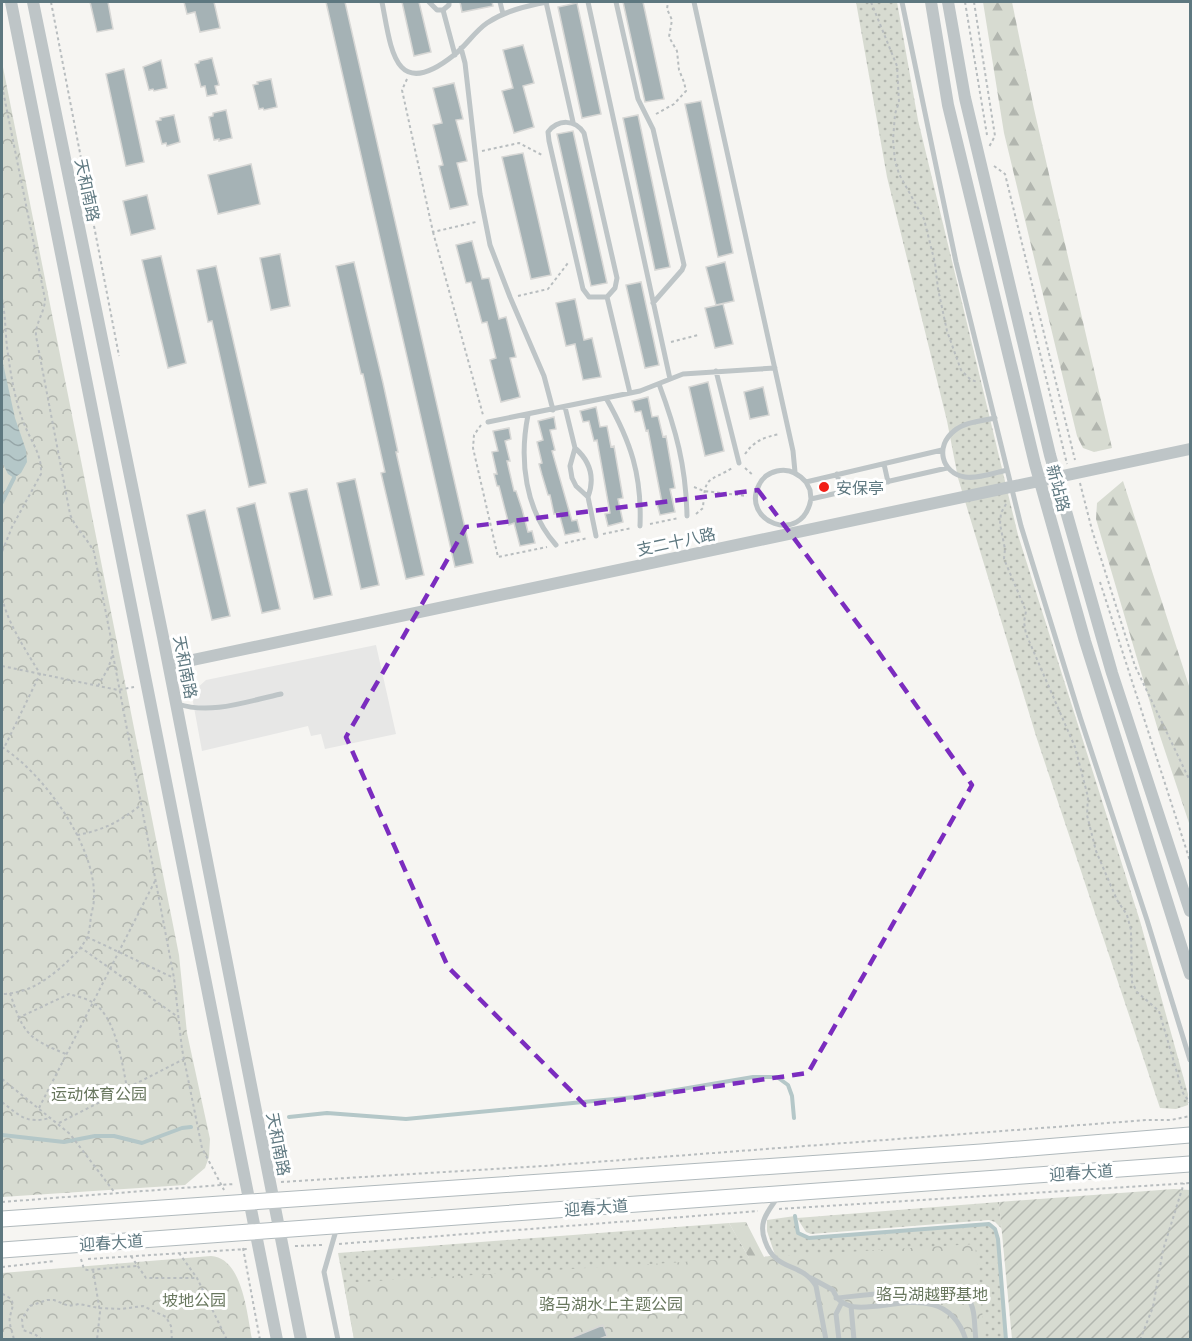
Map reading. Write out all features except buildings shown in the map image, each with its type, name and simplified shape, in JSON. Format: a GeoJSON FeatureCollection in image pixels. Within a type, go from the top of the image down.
{"type":"FeatureCollection","features":[{"type":"Feature","properties":{"kind":"main road","name":"迎春大道"},"geometry":{"type":"LineString","coordinates":[[2,1219],[981,1152],[1191,1135]]}},
{"type":"Feature","properties":{"kind":"main road","name":"迎春大道"},"geometry":{"type":"LineString","coordinates":[[2,1250],[1191,1164]]}},
{"type":"Feature","properties":{"kind":"street"},"geometry":{"type":"LineString","coordinates":[[11,2],[250,1201],[248,1233],[259,1248],[277,1340]]}},
{"type":"Feature","properties":{"kind":"street","name":"天和南路"},"geometry":{"type":"LineString","coordinates":[[33,2],[169,665],[301,1340]]}},
{"type":"Feature","properties":{"kind":"street","name":"新站路"},"geometry":{"type":"LineString","coordinates":[[931,2],[948,105],[1040,481],[1084,642],[1191,974]]}},
{"type":"Feature","properties":{"kind":"street","name":"新站路"},"geometry":{"type":"LineString","coordinates":[[948,2],[965,98],[1056,477],[1112,673],[1191,911]]}},
{"type":"Feature","properties":{"kind":"street","name":"支二十八路"},"geometry":{"type":"LineString","coordinates":[[169,665],[1012,490],[1056,477],[1191,449]]}},
{"type":"Feature","properties":{"kind":"lane"},"geometry":{"type":"LineString","coordinates":[[381,2],[396,61],[403,70],[410,73],[430,70],[455,54],[486,23],[503,14],[546,2],[573,122],[584,134],[617,278],[615,288],[607,297],[594,298],[585,295],[553,160],[548,132],[551,127],[573,122]]}},
{"type":"Feature","properties":{"kind":"lane"},"geometry":{"type":"LineString","coordinates":[[429,2],[437,10],[443,10],[449,2]]}},
{"type":"Feature","properties":{"kind":"lane"},"geometry":{"type":"LineString","coordinates":[[500,2],[503,14]]}},
{"type":"Feature","properties":{"kind":"lane"},"geometry":{"type":"LineString","coordinates":[[588,2],[670,379]]}},
{"type":"Feature","properties":{"kind":"lane"},"geometry":{"type":"LineString","coordinates":[[616,2],[638,99],[652,129],[684,265],[654,303]]}},
{"type":"Feature","properties":{"kind":"lane"},"geometry":{"type":"LineString","coordinates":[[694,2],[789,432],[795,472]]}},
{"type":"Feature","properties":{"kind":"lane"},"geometry":{"type":"LineString","coordinates":[[902,2],[954,251],[1012,490],[1080,717],[1191,1060]]}},
{"type":"Feature","properties":{"kind":"lane"},"geometry":{"type":"LineString","coordinates":[[443,10],[455,54]]}},
{"type":"Feature","properties":{"kind":"lane"},"geometry":{"type":"LineString","coordinates":[[461,48],[465,63],[474,153],[490,245],[544,376],[553,410]]}},
{"type":"Feature","properties":{"kind":"lane"},"geometry":{"type":"LineString","coordinates":[[607,297],[630,393]]}},
{"type":"Feature","properties":{"kind":"lane"},"geometry":{"type":"LineString","coordinates":[[488,422],[630,393],[683,374],[775,368]]}},
{"type":"Feature","properties":{"kind":"lane"},"geometry":{"type":"LineString","coordinates":[[716,371],[739,463]]}},
{"type":"Feature","properties":{"kind":"lane"},"geometry":{"type":"LineString","coordinates":[[659,384],[677,436],[686,481],[687,516]]}},
{"type":"Feature","properties":{"kind":"lane"},"geometry":{"type":"LineString","coordinates":[[606,398],[632,452],[640,493],[640,526]]}},
{"type":"Feature","properties":{"kind":"lane"},"geometry":{"type":"LineString","coordinates":[[565,407],[575,448],[570,466],[572,478],[576,486],[588,497]]}},
{"type":"Feature","properties":{"kind":"lane"},"geometry":{"type":"LineString","coordinates":[[528,415],[523,455],[527,481],[538,519],[555,545]]}},
{"type":"Feature","properties":{"kind":"lane"},"geometry":{"type":"LineString","coordinates":[[995,418],[963,426],[953,432],[942,450],[947,468],[952,473],[971,478],[1007,470]]}},
{"type":"Feature","properties":{"kind":"lane"},"geometry":{"type":"LineString","coordinates":[[575,448],[583,456],[592,475],[588,497],[596,536]]}},
{"type":"Feature","properties":{"kind":"lane"},"geometry":{"type":"LineString","coordinates":[[806,482],[942,450]]}},
{"type":"Feature","properties":{"kind":"lane"},"geometry":{"type":"LineString","coordinates":[[884,464],[888,482]]}},
{"type":"Feature","properties":{"kind":"lane"},"geometry":{"type":"LineString","coordinates":[[811,499],[947,468]]}},
{"type":"Feature","properties":{"kind":"lane"},"geometry":{"type":"LineString","coordinates":[[788,470],[795,472],[806,482],[811,499],[806,514],[800,520],[783,526],[770,522],[758,510],[756,497],[761,481],[772,472],[788,470]]}},
{"type":"Feature","properties":{"kind":"lane"},"geometry":{"type":"LineString","coordinates":[[837,474],[842,492]]}},
{"type":"Feature","properties":{"kind":"lane"},"geometry":{"type":"LineString","coordinates":[[176,703],[186,707],[215,708],[281,694]]}},
{"type":"Feature","properties":{"kind":"lane"},"geometry":{"type":"LineString","coordinates":[[780,1194],[762,1220],[761,1226],[770,1255],[779,1262],[806,1273],[811,1278],[816,1286],[826,1340]]}},
{"type":"Feature","properties":{"kind":"lane"},"geometry":{"type":"LineString","coordinates":[[337,1226],[324,1272],[338,1340]]}},
{"type":"Feature","properties":{"kind":"lane"},"geometry":{"type":"LineString","coordinates":[[811,1278],[833,1290],[836,1298],[842,1304],[850,1306],[918,1302],[935,1304],[960,1324],[966,1340]]}},
{"type":"Feature","properties":{"kind":"lane"},"geometry":{"type":"LineString","coordinates":[[836,1298],[921,1291],[963,1295],[972,1307],[976,1340]]}},
{"type":"Feature","properties":{"kind":"lane"},"geometry":{"type":"LineString","coordinates":[[839,1340],[836,1314],[842,1304]]}},
{"type":"Feature","properties":{"kind":"lane"},"geometry":{"type":"LineString","coordinates":[[850,1306],[854,1340]]}},
{"type":"Feature","properties":{"kind":"path"},"geometry":{"type":"LineString","coordinates":[[648,118],[674,104],[686,91],[679,70],[677,51],[669,37],[672,20],[667,9],[668,2]]}},
{"type":"Feature","properties":{"kind":"path"},"geometry":{"type":"LineString","coordinates":[[872,2],[897,66],[899,102],[895,114],[893,140],[897,167],[924,219],[935,263],[947,331],[961,369],[971,380],[986,384]]}},
{"type":"Feature","properties":{"kind":"path"},"geometry":{"type":"LineString","coordinates":[[965,2],[989,147],[995,136],[974,2]]}},
{"type":"Feature","properties":{"kind":"path"},"geometry":{"type":"LineString","coordinates":[[410,73],[402,90],[433,232],[485,423],[476,429],[472,441],[498,557],[700,512],[703,508],[707,481],[739,463],[757,441],[766,436],[789,432]]}},
{"type":"Feature","properties":{"kind":"path"},"geometry":{"type":"LineString","coordinates":[[2,86],[45,299],[45,306],[35,329],[70,514],[94,552],[174,978],[184,1059],[202,1148],[220,1185],[234,1202]]}},
{"type":"Feature","properties":{"kind":"path"},"geometry":{"type":"LineString","coordinates":[[474,153],[519,143],[553,160]]}},
{"type":"Feature","properties":{"kind":"path"},"geometry":{"type":"LineString","coordinates":[[992,157],[997,178]]}},
{"type":"Feature","properties":{"kind":"path"},"geometry":{"type":"LineString","coordinates":[[433,232],[485,220]]}},
{"type":"Feature","properties":{"kind":"path"},"geometry":{"type":"LineString","coordinates":[[510,297],[548,289],[574,254]]}},
{"type":"Feature","properties":{"kind":"path"},"geometry":{"type":"LineString","coordinates":[[2,299],[8,356],[18,403],[25,426],[39,456],[41,474],[12,527],[2,552]]}},
{"type":"Feature","properties":{"kind":"path"},"geometry":{"type":"LineString","coordinates":[[1030,313],[1070,475]]}},
{"type":"Feature","properties":{"kind":"path"},"geometry":{"type":"LineString","coordinates":[[662,344],[698,335]]}},
{"type":"Feature","properties":{"kind":"path"},"geometry":{"type":"LineString","coordinates":[[739,463],[761,481]]}},
{"type":"Feature","properties":{"kind":"path"},"geometry":{"type":"LineString","coordinates":[[686,481],[704,490],[756,497]]}},
{"type":"Feature","properties":{"kind":"path"},"geometry":{"type":"LineString","coordinates":[[1012,490],[1001,513],[1004,559],[1026,611],[1025,628],[1033,653],[1075,747],[1088,797],[1088,815],[1096,851],[1117,900],[1127,915],[1131,930],[1132,982],[1137,992],[1159,1011],[1182,1093],[1191,1104]]}},
{"type":"Feature","properties":{"kind":"path"},"geometry":{"type":"LineString","coordinates":[[1098,577],[1191,861]]}},
{"type":"Feature","properties":{"kind":"path"},"geometry":{"type":"LineString","coordinates":[[2,598],[5,612],[40,674]]}},
{"type":"Feature","properties":{"kind":"path"},"geometry":{"type":"LineString","coordinates":[[98,686],[113,655]]}},
{"type":"Feature","properties":{"kind":"path"},"geometry":{"type":"LineString","coordinates":[[2,666],[120,690],[147,685]]}},
{"type":"Feature","properties":{"kind":"path"},"geometry":{"type":"LineString","coordinates":[[2,994],[30,990],[72,958],[87,937],[94,898],[90,870],[66,815],[30,769],[3,747],[40,674]]}},
{"type":"Feature","properties":{"kind":"path"},"geometry":{"type":"LineString","coordinates":[[77,836],[120,822],[141,805]]}},
{"type":"Feature","properties":{"kind":"path"},"geometry":{"type":"LineString","coordinates":[[39,1108],[156,881]]}},
{"type":"Feature","properties":{"kind":"path"},"geometry":{"type":"LineString","coordinates":[[87,937],[174,978]]}},
{"type":"Feature","properties":{"kind":"path"},"geometry":{"type":"LineString","coordinates":[[80,947],[178,1018]]}},
{"type":"Feature","properties":{"kind":"path"},"geometry":{"type":"LineString","coordinates":[[10,993],[25,1032],[41,1044],[66,1054]]}},
{"type":"Feature","properties":{"kind":"path"},"geometry":{"type":"LineString","coordinates":[[18,1017],[69,994],[93,1002],[111,1024],[117,1040],[127,1088]]}},
{"type":"Feature","properties":{"kind":"path"},"geometry":{"type":"LineString","coordinates":[[59,1123],[184,1059]]}},
{"type":"Feature","properties":{"kind":"path"},"geometry":{"type":"LineString","coordinates":[[2,1079],[71,1135],[115,1194]]}},
{"type":"Feature","properties":{"kind":"path"},"geometry":{"type":"LineString","coordinates":[[2,1102],[28,1120],[51,1118]]}},
{"type":"Feature","properties":{"kind":"path"},"geometry":{"type":"LineString","coordinates":[[270,1182],[543,1166],[1171,1120],[1191,1116]]}},
{"type":"Feature","properties":{"kind":"path"},"geometry":{"type":"LineString","coordinates":[[2,1202],[246,1183]]}},
{"type":"Feature","properties":{"kind":"path"},"geometry":{"type":"LineString","coordinates":[[1140,1340],[1154,1307],[1157,1274],[1184,1183]]}},
{"type":"Feature","properties":{"kind":"path"},"geometry":{"type":"LineString","coordinates":[[283,1247],[768,1210],[1191,1183]]}},
{"type":"Feature","properties":{"kind":"path"},"geometry":{"type":"LineString","coordinates":[[248,1233],[243,1249],[260,1340]]}},
{"type":"Feature","properties":{"kind":"path"},"geometry":{"type":"LineString","coordinates":[[138,1266],[84,1269],[81,1259],[259,1248]]}},
{"type":"Feature","properties":{"kind":"path"},"geometry":{"type":"LineString","coordinates":[[178,1253],[197,1278],[227,1340]]}},
{"type":"Feature","properties":{"kind":"path"},"geometry":{"type":"LineString","coordinates":[[131,1256],[146,1278],[197,1278]]}},
{"type":"Feature","properties":{"kind":"path"},"geometry":{"type":"LineString","coordinates":[[2,1267],[62,1260]]}},
{"type":"Feature","properties":{"kind":"path"},"geometry":{"type":"LineString","coordinates":[[93,1270],[99,1308],[100,1329],[97,1340]]}},
{"type":"Feature","properties":{"kind":"path"},"geometry":{"type":"LineString","coordinates":[[2,1294],[12,1301],[13,1309],[9,1322],[14,1340]]}},
{"type":"Feature","properties":{"kind":"path"},"geometry":{"type":"LineString","coordinates":[[42,1340],[23,1330],[22,1319],[30,1306],[54,1300],[69,1306],[79,1304],[121,1309],[143,1306],[166,1317],[171,1326],[172,1340]]}},
{"type":"Feature","properties":{"kind":"path"},"geometry":{"type":"LineString","coordinates":[[28,1340],[29,1334]]}},
{"type":"Feature","properties":{"kind":"highlighted area"},"geometry":{"type":"Polygon","coordinates":[[[758,490],[878,651],[972,785],[808,1073],[585,1105],[448,967],[346,737],[466,527],[758,490]]]}},
{"type":"Feature","properties":{"kind":"shaded area"},"geometry":{"type":"Polygon","coordinates":[[[376,645],[396,734],[325,749],[321,734],[311,736],[308,726],[202,751],[193,702],[195,690],[206,680],[376,645]]]}},
{"type":"Feature","properties":{"kind":"green space"},"geometry":{"type":"Polygon","coordinates":[[[856,2],[897,2],[918,120],[1018,535],[1140,921],[1188,1094],[1188,1105],[1176,1109],[1160,1108],[1036,736],[958,478],[947,421],[887,177],[856,2]]]}},
{"type":"Feature","properties":{"kind":"green space"},"geometry":{"type":"Polygon","coordinates":[[[983,2],[1012,2],[1034,109],[1112,448],[1094,452],[1083,448],[1077,436],[1004,133],[983,2]]]}},
{"type":"Feature","properties":{"kind":"green space","name":"运动体育公园"},"geometry":{"type":"Polygon","coordinates":[[[2,62],[179,955],[187,1033],[210,1139],[209,1157],[205,1168],[185,1185],[2,1197],[2,62]]]}},
{"type":"Feature","properties":{"kind":"green space"},"geometry":{"type":"Polygon","coordinates":[[[1123,481],[1190,689],[1190,826],[1158,730],[1096,519],[1097,503],[1123,481]]]}},
{"type":"Feature","properties":{"kind":"green space"},"geometry":{"type":"Polygon","coordinates":[[[1174,1189],[1190,1190],[1190,1339],[1012,1339],[999,1202],[1174,1189]]]}},
{"type":"Feature","properties":{"kind":"green space"},"geometry":{"type":"Polygon","coordinates":[[[999,1202],[1002,1229],[989,1220],[811,1234],[806,1232],[797,1218],[999,1202]]]}},
{"type":"Feature","properties":{"kind":"green space","name":"骆马湖越野基地"},"geometry":{"type":"Polygon","coordinates":[[[795,1216],[798,1233],[809,1238],[989,1224],[995,1229],[998,1239],[1006,1339],[820,1339],[779,1269],[764,1257],[775,1255],[767,1231],[767,1220],[795,1216]]]}},
{"type":"Feature","properties":{"kind":"green space"},"geometry":{"type":"Polygon","coordinates":[[[746,1222],[764,1257],[779,1269],[771,1282],[749,1258],[729,1223],[746,1222]]]}},
{"type":"Feature","properties":{"kind":"green space","name":"骆马湖水上主题公园"},"geometry":{"type":"Polygon","coordinates":[[[729,1223],[749,1258],[771,1282],[354,1339],[338,1253],[729,1223]]]}},
{"type":"Feature","properties":{"kind":"green space","name":"骆马湖水上主题公园"},"geometry":{"type":"Polygon","coordinates":[[[975,1244],[985,1339],[354,1339],[344,1283],[975,1244]]]}},
{"type":"Feature","properties":{"kind":"green space","name":"坡地公园"},"geometry":{"type":"Polygon","coordinates":[[[211,1256],[222,1259],[237,1277],[242,1289],[252,1339],[2,1339],[2,1273],[211,1256]]]}},
{"type":"Feature","properties":{"kind":"water"},"geometry":{"type":"Polygon","coordinates":[[[2,359],[15,418],[26,450],[27,462],[21,473],[14,478],[8,474],[2,462],[2,359]]]}},
{"type":"Feature","properties":{"kind":"waterway"},"geometry":{"type":"LineString","coordinates":[[2,502],[14,478]]}},
{"type":"Feature","properties":{"kind":"waterway"},"geometry":{"type":"LineString","coordinates":[[289,1117],[327,1113],[406,1119],[635,1097],[753,1077],[777,1077],[788,1085],[792,1096],[794,1118]]}},
{"type":"Feature","properties":{"kind":"waterway"},"geometry":{"type":"LineString","coordinates":[[2,1135],[64,1142],[95,1136],[114,1136],[142,1143],[182,1128],[191,1127]]}},
{"type":"Feature","properties":{"kind":"waterway"},"geometry":{"type":"LineString","coordinates":[[795,1216],[798,1233],[809,1238],[989,1224],[995,1229],[998,1239],[1006,1340]]}},
{"type":"Feature","properties":{"kind":"place","name":"安保亭"},"geometry":{"type":"Point","coordinates":[824,487]}}]}
